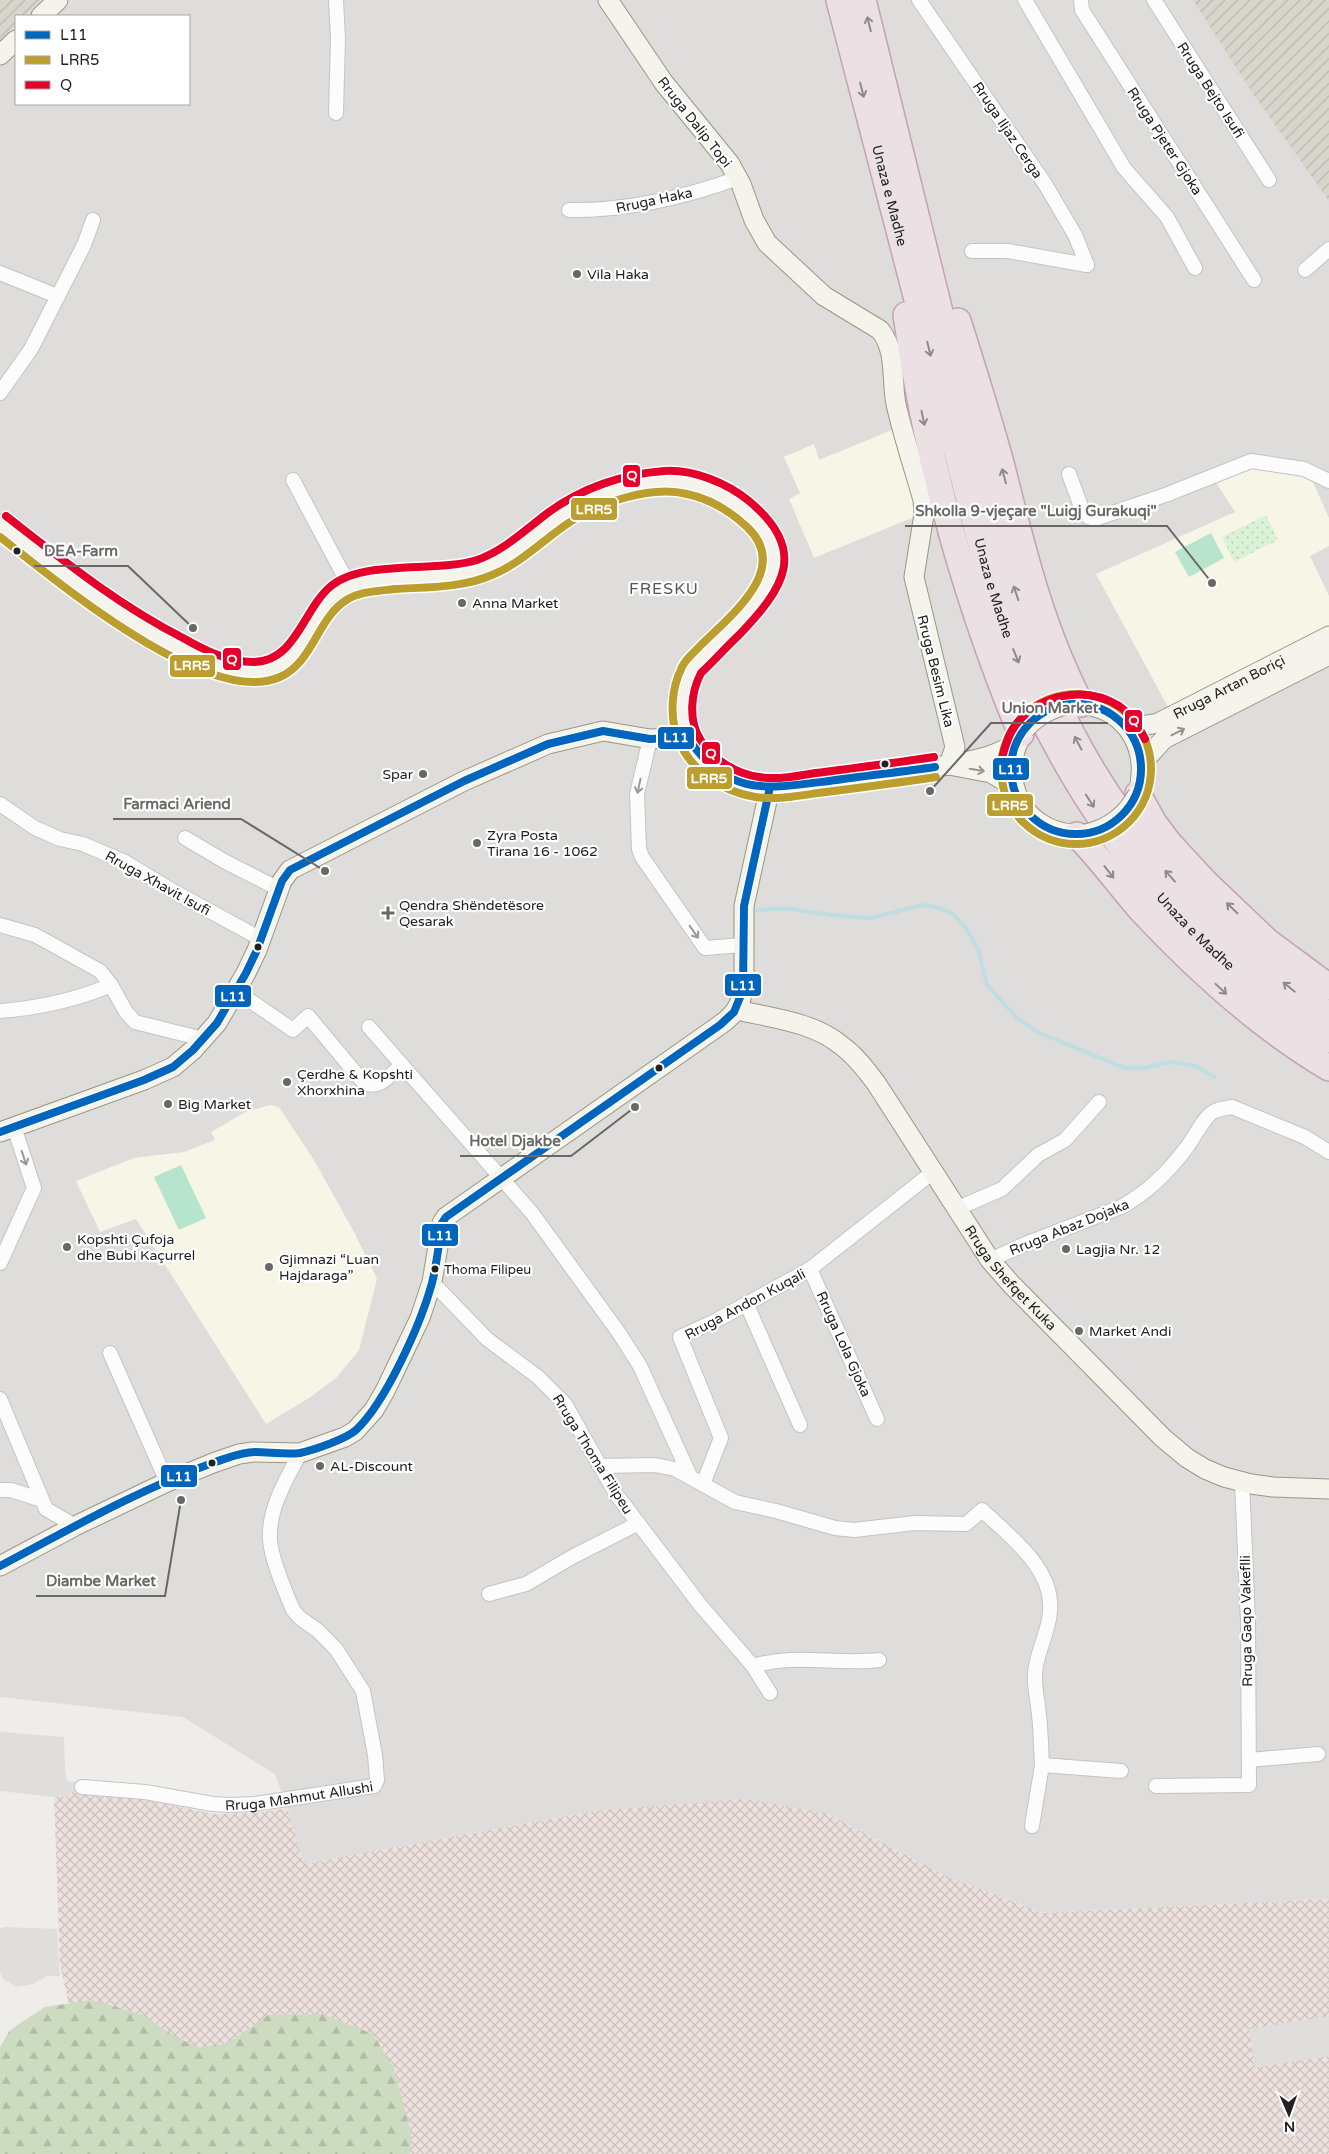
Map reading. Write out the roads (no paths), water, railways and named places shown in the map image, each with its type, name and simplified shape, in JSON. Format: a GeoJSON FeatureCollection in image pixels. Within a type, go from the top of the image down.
{"type":"FeatureCollection","features":[{"type":"Feature","properties":{"kind":"highway","name":"Unaza e Madhe"},"geometry":{"type":"LineString","coordinates":[[839,0],[893,214],[992,585],[1009,638],[1035,702],[1065,763],[1121,848],[1148,883],[1192,931],[1252,985],[1288,1013],[1329,1040]]}},
{"type":"Feature","properties":{"kind":"highway"},"geometry":{"type":"LineString","coordinates":[[862,0],[1004,557],[1031,639],[1057,701],[1081,748],[1106,789],[1137,835],[1167,872],[1214,923],[1251,957],[1298,994],[1329,1015]]}},
{"type":"Feature","properties":{"kind":"highway"},"geometry":{"type":"LineString","coordinates":[[905,170],[947,287],[975,374],[1047,630],[1081,704]]}},
{"type":"Feature","properties":{"kind":"highway"},"geometry":{"type":"LineString","coordinates":[[893,214],[909,339],[926,428],[978,621],[995,671],[1021,735]]}},
{"type":"Feature","properties":{"kind":"highway"},"geometry":{"type":"LineString","coordinates":[[1138,794],[1154,824],[1205,882],[1267,942],[1329,987]]}},
{"type":"Feature","properties":{"kind":"highway"},"geometry":{"type":"LineString","coordinates":[[1081,834],[1140,908],[1188,958],[1265,1026],[1329,1068]]}},
{"type":"Feature","properties":{"kind":"street"},"geometry":{"type":"LineString","coordinates":[[42,15],[58,0]]}},
{"type":"Feature","properties":{"kind":"street"},"geometry":{"type":"LineString","coordinates":[[336,0],[338,38],[336,113]]}},
{"type":"Feature","properties":{"kind":"street","name":"Rruga Dalip Topi"},"geometry":{"type":"LineString","coordinates":[[608,0],[658,75],[723,155],[738,178],[754,220],[767,243],[824,296],[880,330],[886,338],[893,368],[896,403],[924,514],[914,577]]}},
{"type":"Feature","properties":{"kind":"street","name":"Rruga Iljaz Cerga"},"geometry":{"type":"LineString","coordinates":[[919,0],[1045,184],[1072,229],[1087,264],[1008,251],[972,251]]}},
{"type":"Feature","properties":{"kind":"street"},"geometry":{"type":"LineString","coordinates":[[1026,0],[1124,168],[1167,217],[1194,268]]}},
{"type":"Feature","properties":{"kind":"street","name":"Rruga Pjeter Gjoka"},"geometry":{"type":"LineString","coordinates":[[1082,0],[1082,10],[1254,280]]}},
{"type":"Feature","properties":{"kind":"street","name":"Rruga Bejto Isufi"},"geometry":{"type":"LineString","coordinates":[[1154,0],[1269,180]]}},
{"type":"Feature","properties":{"kind":"street"},"geometry":{"type":"LineString","coordinates":[[0,55],[15,41]]}},
{"type":"Feature","properties":{"kind":"street","name":"Rruga Haka"},"geometry":{"type":"LineString","coordinates":[[569,210],[608,210],[639,206],[716,186],[738,178]]}},
{"type":"Feature","properties":{"kind":"street"},"geometry":{"type":"LineString","coordinates":[[0,393],[31,349],[84,245],[93,220]]}},
{"type":"Feature","properties":{"kind":"street"},"geometry":{"type":"LineString","coordinates":[[1305,270],[1329,249]]}},
{"type":"Feature","properties":{"kind":"street"},"geometry":{"type":"LineString","coordinates":[[0,273],[57,296]]}},
{"type":"Feature","properties":{"kind":"street"},"geometry":{"type":"LineString","coordinates":[[1070,474],[1083,512],[1088,517],[1095,519],[1168,494],[1251,461],[1304,469],[1329,481]]}},
{"type":"Feature","properties":{"kind":"street"},"geometry":{"type":"LineString","coordinates":[[293,480],[350,587]]}},
{"type":"Feature","properties":{"kind":"street"},"geometry":{"type":"LineString","coordinates":[[0,524],[30,549],[116,611],[185,650],[235,670],[268,672],[286,663],[298,649],[326,604],[340,592],[350,587],[370,583],[447,577],[478,571],[512,554],[576,507],[624,489],[671,481],[726,497],[742,508],[767,534],[774,551],[774,565],[770,580],[757,602],[693,667],[688,675],[682,704],[683,723],[687,737],[699,754],[725,774],[741,783],[756,787],[770,787],[829,782],[942,766],[990,757],[1006,750],[1036,718],[1050,709],[1065,705],[1081,704],[1106,710],[1124,724],[1137,744],[1142,763],[1142,777],[1138,794],[1123,816],[1099,831],[1081,834],[1051,830],[1040,824],[1021,805],[1013,786],[1011,761],[1021,735]]}},
{"type":"Feature","properties":{"kind":"street","name":"Rruga Besim Lika"},"geometry":{"type":"LineString","coordinates":[[914,577],[955,747],[942,766]]}},
{"type":"Feature","properties":{"kind":"street","name":"Rruga Artan Boriçi"},"geometry":{"type":"LineString","coordinates":[[1124,724],[1140,726],[1158,722],[1329,636]]}},
{"type":"Feature","properties":{"kind":"street","name":"Rruga Artan Boriçi"},"geometry":{"type":"LineString","coordinates":[[1142,763],[1164,739],[1329,655]]}},
{"type":"Feature","properties":{"kind":"street"},"geometry":{"type":"LineString","coordinates":[[0,1263],[34,1188],[7,1129],[125,1088],[173,1067],[217,1023],[254,958],[279,889],[285,875],[290,870],[439,793],[528,752],[566,738],[603,731],[650,739],[687,737]]}},
{"type":"Feature","properties":{"kind":"street"},"geometry":{"type":"LineString","coordinates":[[650,739],[637,794],[642,857],[705,948],[743,945]]}},
{"type":"Feature","properties":{"kind":"street"},"geometry":{"type":"LineString","coordinates":[[942,766],[991,773],[1005,779],[1013,786]]}},
{"type":"Feature","properties":{"kind":"street"},"geometry":{"type":"LineString","coordinates":[[0,1566],[75,1526],[166,1482],[239,1454],[253,1452],[300,1453],[345,1437],[366,1422],[385,1391],[412,1335],[432,1282],[442,1223],[446,1217],[724,1022],[737,1010],[743,996],[744,983],[743,914],[770,787]]}},
{"type":"Feature","properties":{"kind":"street","name":"Rruga Xhavit Isufi"},"geometry":{"type":"LineString","coordinates":[[0,804],[14,815],[43,832],[60,839],[83,844],[125,862],[173,891],[261,939]]}},
{"type":"Feature","properties":{"kind":"street"},"geometry":{"type":"LineString","coordinates":[[185,838],[224,861],[279,889]]}},
{"type":"Feature","properties":{"kind":"street"},"geometry":{"type":"LineString","coordinates":[[0,925],[35,935],[100,971],[111,985],[126,1012],[135,1022],[203,1039]]}},
{"type":"Feature","properties":{"kind":"street"},"geometry":{"type":"LineString","coordinates":[[0,1011],[29,1008],[82,995],[111,985]]}},
{"type":"Feature","properties":{"kind":"street"},"geometry":{"type":"LineString","coordinates":[[236,991],[294,1030],[308,1016],[364,1083],[371,1086],[378,1084],[402,1065]]}},
{"type":"Feature","properties":{"kind":"street","name":"Rruga Shefqet Kuka"},"geometry":{"type":"LineString","coordinates":[[737,1010],[810,1027],[824,1033],[857,1059],[876,1083],[990,1260],[1012,1285],[1163,1438],[1187,1458],[1204,1469],[1242,1482],[1273,1487],[1329,1489]]}},
{"type":"Feature","properties":{"kind":"street"},"geometry":{"type":"LineString","coordinates":[[369,1026],[502,1177],[532,1213],[558,1249],[640,1366],[690,1476]]}},
{"type":"Feature","properties":{"kind":"street"},"geometry":{"type":"LineString","coordinates":[[956,1209],[1002,1189],[1038,1155],[1065,1140],[1099,1102]]}},
{"type":"Feature","properties":{"kind":"street","name":"Rruga Abaz Dojaka"},"geometry":{"type":"LineString","coordinates":[[990,1260],[1025,1244],[1121,1207],[1147,1190],[1186,1148],[1211,1112],[1232,1108],[1305,1137],[1329,1152]]}},
{"type":"Feature","properties":{"kind":"street","name":"Rruga Andon Kuqali"},"geometry":{"type":"LineString","coordinates":[[703,1484],[721,1438],[680,1337],[747,1305],[810,1269],[933,1172]]}},
{"type":"Feature","properties":{"kind":"street","name":"Rruga Lola Gjoka"},"geometry":{"type":"LineString","coordinates":[[810,1269],[877,1419]]}},
{"type":"Feature","properties":{"kind":"street","name":"Rruga Thoma Filipeu"},"geometry":{"type":"LineString","coordinates":[[432,1282],[487,1339],[538,1376],[564,1404],[599,1466],[637,1524],[701,1606],[753,1666],[770,1693]]}},
{"type":"Feature","properties":{"kind":"street"},"geometry":{"type":"LineString","coordinates":[[747,1305],[800,1425]]}},
{"type":"Feature","properties":{"kind":"street"},"geometry":{"type":"LineString","coordinates":[[110,1353],[166,1482]]}},
{"type":"Feature","properties":{"kind":"street"},"geometry":{"type":"LineString","coordinates":[[0,1398],[46,1509],[51,1514],[75,1526]]}},
{"type":"Feature","properties":{"kind":"street","name":"Rruga Mahmut Allushi"},"geometry":{"type":"LineString","coordinates":[[82,1787],[145,1792],[213,1804],[230,1805],[254,1804],[374,1786],[377,1780],[375,1755],[364,1690],[336,1649],[318,1630],[293,1610],[270,1543],[272,1516],[300,1453]]}},
{"type":"Feature","properties":{"kind":"street"},"geometry":{"type":"LineString","coordinates":[[599,1466],[655,1465],[675,1469],[735,1502],[776,1511],[835,1528],[854,1530],[914,1523],[966,1524],[982,1510],[1034,1562],[1049,1594],[1050,1611],[1036,1658],[1035,1675],[1042,1765],[1032,1826]]}},
{"type":"Feature","properties":{"kind":"street","name":"Rruga Gaqo Vakeflli"},"geometry":{"type":"LineString","coordinates":[[1156,1786],[1249,1785],[1248,1621],[1242,1482]]}},
{"type":"Feature","properties":{"kind":"street"},"geometry":{"type":"LineString","coordinates":[[0,1490],[11,1490],[42,1500]]}},
{"type":"Feature","properties":{"kind":"street"},"geometry":{"type":"LineString","coordinates":[[489,1594],[526,1584],[572,1557],[637,1524]]}},
{"type":"Feature","properties":{"kind":"street"},"geometry":{"type":"LineString","coordinates":[[753,1666],[765,1662],[794,1660],[858,1662],[879,1660]]}},
{"type":"Feature","properties":{"kind":"street"},"geometry":{"type":"LineString","coordinates":[[1248,1760],[1318,1754]]}},
{"type":"Feature","properties":{"kind":"street"},"geometry":{"type":"LineString","coordinates":[[1042,1765],[1121,1771]]}},
{"type":"Feature","properties":{"kind":"waterway"},"geometry":{"type":"LineString","coordinates":[[750,911],[792,909],[830,915],[871,918],[922,905],[952,913],[966,928],[978,949],[987,985],[1016,1017],[1037,1032],[1125,1068],[1145,1068],[1170,1062],[1196,1066],[1214,1077]]}},
{"type":"Feature","properties":{"kind":"place","name":"Vila Haka"},"geometry":{"type":"Point","coordinates":[577,274]}},
{"type":"Feature","properties":{"kind":"place","name":"Shkolla 9-vjeçare \"Luigj Gurakuqi\""},"geometry":{"type":"Point","coordinates":[1212,583]}},
{"type":"Feature","properties":{"kind":"place","name":"Anna Market"},"geometry":{"type":"Point","coordinates":[462,603]}},
{"type":"Feature","properties":{"kind":"place","name":"DEA-Farm"},"geometry":{"type":"Point","coordinates":[193,628]}},
{"type":"Feature","properties":{"kind":"place","name":"Spar"},"geometry":{"type":"Point","coordinates":[423,774]}},
{"type":"Feature","properties":{"kind":"place","name":"Union Market"},"geometry":{"type":"Point","coordinates":[930,791]}},
{"type":"Feature","properties":{"kind":"place","name":"Zyra Posta Tirana 16 - 1062"},"geometry":{"type":"Point","coordinates":[477,843]}},
{"type":"Feature","properties":{"kind":"place","name":"Farmaci Ariend"},"geometry":{"type":"Point","coordinates":[325,871]}},
{"type":"Feature","properties":{"kind":"place","name":"Qendra Shëndetësore Qesarak"},"geometry":{"type":"Point","coordinates":[388,913]}},
{"type":"Feature","properties":{"kind":"place","name":"Çerdhe & Kopshti Xhorxhina"},"geometry":{"type":"Point","coordinates":[287,1082]}},
{"type":"Feature","properties":{"kind":"place","name":"Big Market"},"geometry":{"type":"Point","coordinates":[168,1104]}},
{"type":"Feature","properties":{"kind":"place","name":"Hotel Djakbe"},"geometry":{"type":"Point","coordinates":[635,1107]}},
{"type":"Feature","properties":{"kind":"place","name":"Kopshti Çufoja dhe Bubi Kaçurrel"},"geometry":{"type":"Point","coordinates":[67,1247]}},
{"type":"Feature","properties":{"kind":"place","name":"Lagjia Nr. 12"},"geometry":{"type":"Point","coordinates":[1066,1249]}},
{"type":"Feature","properties":{"kind":"place","name":"Gjimnazi “Luan Hajdaraga”"},"geometry":{"type":"Point","coordinates":[269,1267]}},
{"type":"Feature","properties":{"kind":"place","name":"Thoma Filipeu"},"geometry":{"type":"Point","coordinates":[435,1269]}},
{"type":"Feature","properties":{"kind":"place","name":"Market Andi"},"geometry":{"type":"Point","coordinates":[1079,1331]}},
{"type":"Feature","properties":{"kind":"place","name":"AL-Discount"},"geometry":{"type":"Point","coordinates":[320,1466]}},
{"type":"Feature","properties":{"kind":"place","name":"Diambe Market"},"geometry":{"type":"Point","coordinates":[181,1500]}},
{"type":"Feature","properties":{"kind":"district","name":"FRESKU"},"geometry":{"type":"Point","coordinates":[664,588]}}]}
